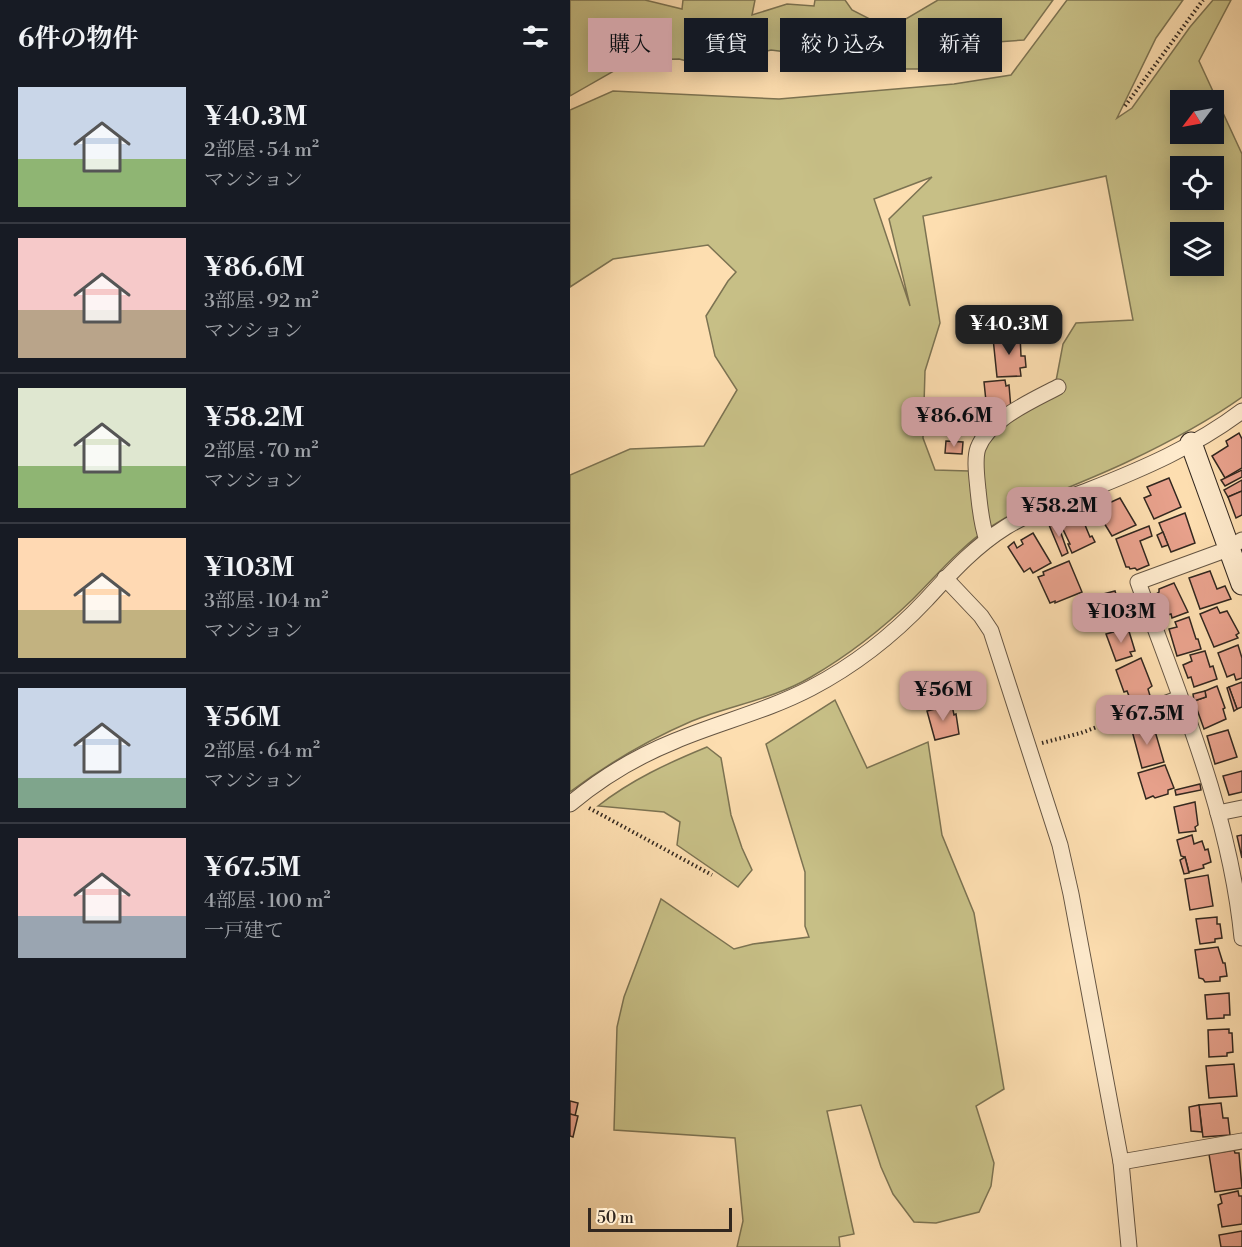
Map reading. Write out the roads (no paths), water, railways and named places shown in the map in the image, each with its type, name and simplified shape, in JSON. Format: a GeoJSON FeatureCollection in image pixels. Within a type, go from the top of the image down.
{"type":"FeatureCollection","features":[{"type":"Feature","properties":{"kind":"street"},"geometry":{"type":"LineString","coordinates":[[987,540],[982,528],[977,450],[997,424],[1017,409],[1058,387]]}},
{"type":"Feature","properties":{"kind":"street"},"geometry":{"type":"LineString","coordinates":[[573,801],[604,778],[642,756],[675,741],[778,704],[843,670],[896,629],[926,601],[945,578],[987,540],[1028,514],[1147,466],[1191,443],[1242,411]]}},
{"type":"Feature","properties":{"kind":"street"},"geometry":{"type":"LineString","coordinates":[[1191,443],[1235,544],[1242,584]]}},
{"type":"Feature","properties":{"kind":"street"},"geometry":{"type":"LineString","coordinates":[[1235,544],[1138,582],[1202,759],[1218,813],[1233,871],[1242,938]]}},
{"type":"Feature","properties":{"kind":"street"},"geometry":{"type":"LineString","coordinates":[[945,578],[981,616],[991,631],[1060,845],[1121,1162],[1130,1247]]}},
{"type":"Feature","properties":{"kind":"street"},"geometry":{"type":"LineString","coordinates":[[1132,716],[1180,698]]}},
{"type":"Feature","properties":{"kind":"street"},"geometry":{"type":"LineString","coordinates":[[1218,813],[1242,808]]}},
{"type":"Feature","properties":{"kind":"street"},"geometry":{"type":"LineString","coordinates":[[1121,1162],[1242,1141]]}}]}
